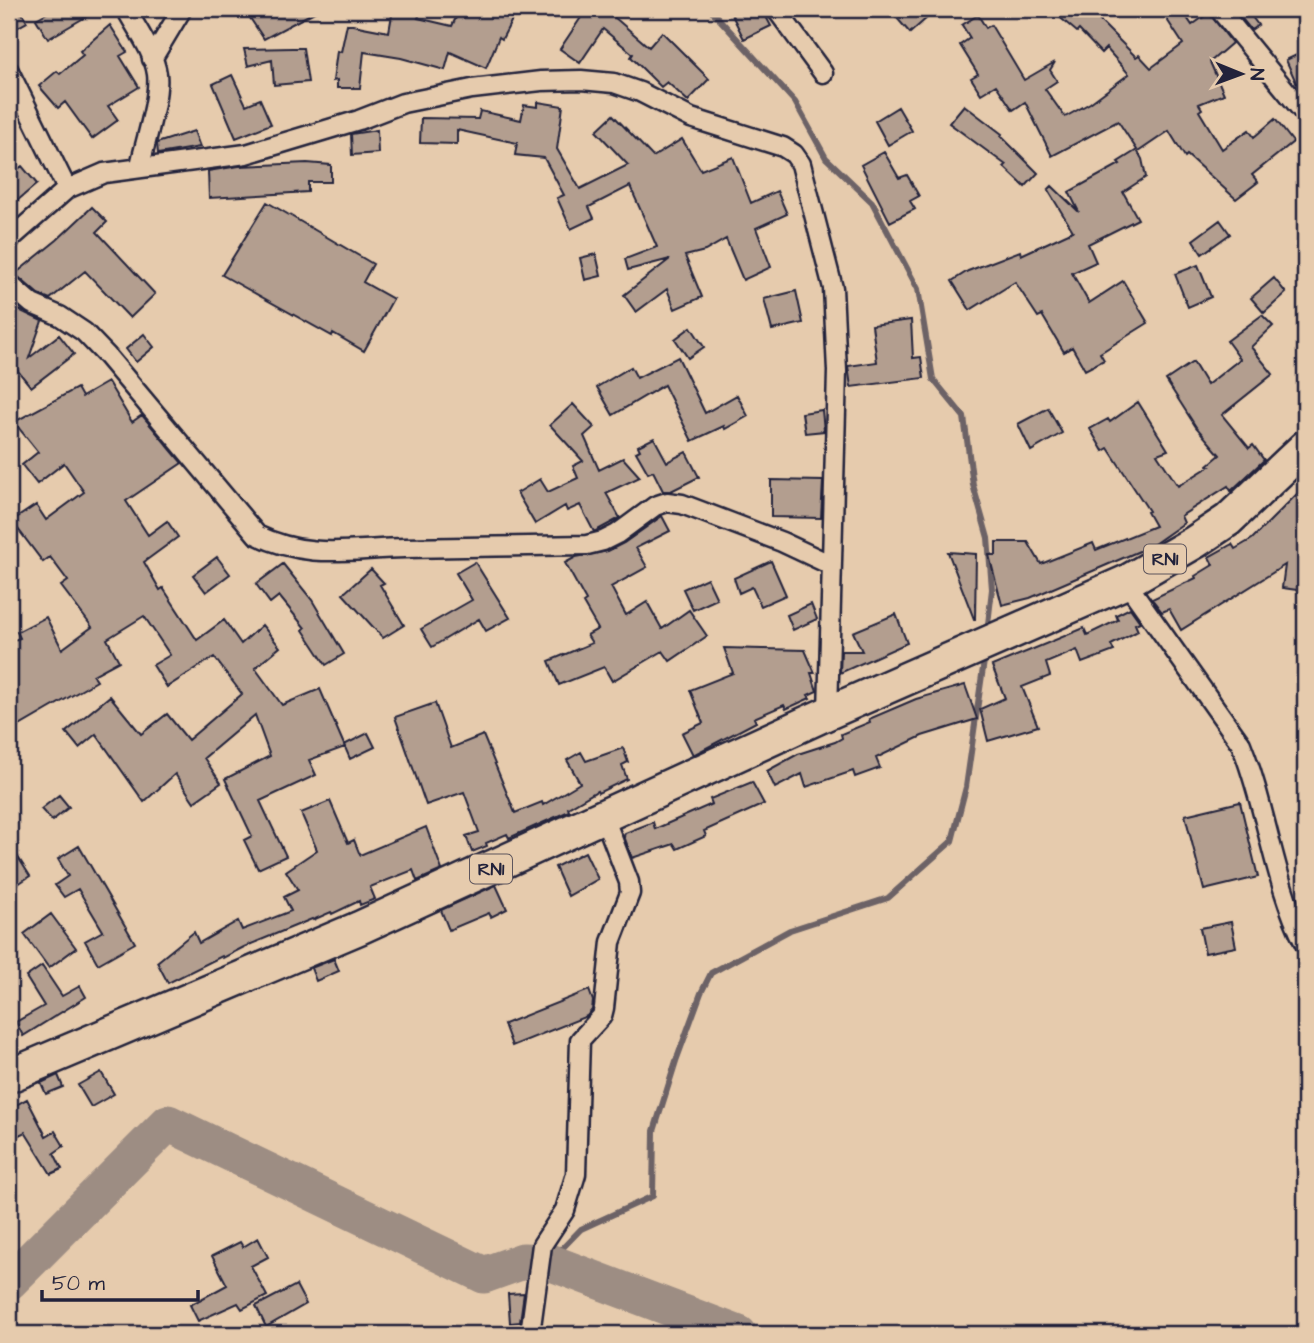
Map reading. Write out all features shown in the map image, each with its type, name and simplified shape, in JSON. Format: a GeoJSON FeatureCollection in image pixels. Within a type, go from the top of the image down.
{"type":"FeatureCollection","features":[{"type":"Feature","properties":{"kind":"highway","name":"RN1"},"geometry":{"type":"LineString","coordinates":[[9,1076],[359,928],[828,713],[1126,582],[1228,520],[1305,447]]}},
{"type":"Feature","properties":{"kind":"street"},"geometry":{"type":"LineString","coordinates":[[126,9],[157,73],[157,87],[140,166]]}},
{"type":"Feature","properties":{"kind":"street"},"geometry":{"type":"LineString","coordinates":[[152,59],[183,9]]}},
{"type":"Feature","properties":{"kind":"street"},"geometry":{"type":"LineString","coordinates":[[776,9],[823,74]]}},
{"type":"Feature","properties":{"kind":"street"},"geometry":{"type":"LineString","coordinates":[[1219,9],[1305,114]]}},
{"type":"Feature","properties":{"kind":"street"},"geometry":{"type":"LineString","coordinates":[[9,71],[67,189]]}},
{"type":"Feature","properties":{"kind":"street"},"geometry":{"type":"LineString","coordinates":[[9,240],[67,189],[104,173],[246,153],[359,120],[403,103],[472,89],[541,81],[614,83],[640,92],[691,118],[783,147],[794,154],[800,164],[833,288],[837,371],[828,713]]}},
{"type":"Feature","properties":{"kind":"street"},"geometry":{"type":"LineString","coordinates":[[9,284],[32,304],[60,316],[84,332],[130,382],[257,535],[277,545],[327,552],[587,545],[603,541],[655,506],[667,502],[682,503],[782,542],[831,565]]}},
{"type":"Feature","properties":{"kind":"street"},"geometry":{"type":"LineString","coordinates":[[1126,582],[1241,744],[1251,768],[1284,889],[1305,944]]}},
{"type":"Feature","properties":{"kind":"street"},"geometry":{"type":"LineString","coordinates":[[530,1334],[542,1245],[565,1210],[576,1174],[580,1040],[602,1016],[611,942],[630,892],[629,882],[604,817]]}},
{"type":"Feature","properties":{"kind":"building"},"geometry":{"type":"Polygon","coordinates":[[[9,9],[20,9],[27,22],[9,32],[9,9]]]}},
{"type":"Feature","properties":{"kind":"building"},"geometry":{"type":"Polygon","coordinates":[[[54,9],[99,9],[48,39],[36,19],[54,9]]]}},
{"type":"Feature","properties":{"kind":"building"},"geometry":{"type":"Polygon","coordinates":[[[244,9],[320,9],[264,39],[244,9]]]}},
{"type":"Feature","properties":{"kind":"building"},"geometry":{"type":"Polygon","coordinates":[[[393,9],[422,9],[418,18],[452,26],[460,9],[472,9],[484,14],[486,9],[504,9],[515,14],[502,39],[499,37],[486,68],[450,52],[445,70],[401,58],[364,52],[360,88],[337,88],[337,80],[333,81],[337,51],[341,52],[347,24],[389,32],[393,9]]]}},
{"type":"Feature","properties":{"kind":"building"},"geometry":{"type":"Polygon","coordinates":[[[580,9],[621,9],[614,17],[649,47],[662,32],[709,79],[688,101],[667,82],[661,87],[631,57],[633,54],[603,29],[580,63],[560,49],[584,13],[580,9]]]}},
{"type":"Feature","properties":{"kind":"building"},"geometry":{"type":"Polygon","coordinates":[[[729,9],[762,9],[771,26],[744,39],[729,9]]]}},
{"type":"Feature","properties":{"kind":"building"},"geometry":{"type":"Polygon","coordinates":[[[889,9],[937,9],[910,33],[889,9]]]}},
{"type":"Feature","properties":{"kind":"building"},"geometry":{"type":"Polygon","coordinates":[[[1050,9],[1088,9],[1136,57],[1139,55],[1151,68],[1183,44],[1160,9],[1181,9],[1192,25],[1209,13],[1232,43],[1210,62],[1224,94],[1199,104],[1202,109],[1199,111],[1222,149],[1249,130],[1254,137],[1275,119],[1293,142],[1252,175],[1258,182],[1236,199],[1187,155],[1185,157],[1169,131],[1138,152],[1146,177],[1123,192],[1138,219],[1088,244],[1096,262],[1072,273],[1089,303],[1123,281],[1148,323],[1100,353],[1104,360],[1085,370],[1072,347],[1064,352],[1042,315],[1038,317],[1015,282],[970,310],[952,281],[968,271],[1020,251],[1021,255],[1073,231],[1048,190],[1052,186],[1079,212],[1069,192],[1120,164],[1118,162],[1137,150],[1118,121],[1052,156],[1025,102],[1013,110],[996,85],[981,94],[971,78],[978,74],[960,45],[970,38],[962,25],[978,15],[986,28],[991,25],[1024,80],[1055,62],[1050,70],[1057,81],[1045,89],[1065,117],[1090,103],[1129,74],[1106,48],[1101,53],[1079,30],[1077,32],[1050,9]]]}},
{"type":"Feature","properties":{"kind":"building"},"geometry":{"type":"Polygon","coordinates":[[[1234,9],[1246,9],[1258,25],[1251,30],[1234,9]]]}},
{"type":"Feature","properties":{"kind":"building"},"geometry":{"type":"Polygon","coordinates":[[[110,25],[127,52],[120,56],[139,87],[108,106],[118,120],[92,139],[65,102],[58,108],[39,86],[57,71],[60,74],[83,55],[80,51],[110,25]]]}},
{"type":"Feature","properties":{"kind":"building"},"geometry":{"type":"Polygon","coordinates":[[[303,48],[308,82],[274,85],[272,60],[248,66],[244,49],[303,48]]]}},
{"type":"Feature","properties":{"kind":"building"},"geometry":{"type":"Polygon","coordinates":[[[1305,51],[1305,96],[1286,60],[1305,51]]]}},
{"type":"Feature","properties":{"kind":"building"},"geometry":{"type":"Polygon","coordinates":[[[232,75],[246,105],[260,99],[271,124],[236,138],[213,84],[232,75]]]}},
{"type":"Feature","properties":{"kind":"building"},"geometry":{"type":"Polygon","coordinates":[[[538,102],[563,106],[557,149],[580,189],[628,165],[596,131],[613,115],[653,157],[682,139],[701,170],[733,157],[751,203],[777,191],[787,214],[756,228],[771,267],[743,280],[726,239],[705,251],[685,256],[702,297],[675,309],[667,289],[636,312],[624,295],[670,259],[628,270],[625,259],[657,247],[630,186],[589,207],[594,218],[571,229],[557,198],[564,195],[544,158],[515,155],[517,143],[457,130],[457,144],[420,143],[421,118],[478,119],[480,111],[521,120],[524,105],[538,107],[538,102]]]}},
{"type":"Feature","properties":{"kind":"building"},"geometry":{"type":"Polygon","coordinates":[[[964,105],[1002,134],[1038,173],[1025,187],[1004,167],[1006,165],[949,123],[964,105]]]}},
{"type":"Feature","properties":{"kind":"building"},"geometry":{"type":"Polygon","coordinates":[[[898,107],[912,131],[888,145],[875,121],[898,107]]]}},
{"type":"Feature","properties":{"kind":"building"},"geometry":{"type":"Polygon","coordinates":[[[377,130],[378,153],[352,155],[351,134],[377,130]]]}},
{"type":"Feature","properties":{"kind":"building"},"geometry":{"type":"Polygon","coordinates":[[[194,131],[200,147],[158,154],[157,143],[194,131]]]}},
{"type":"Feature","properties":{"kind":"building"},"geometry":{"type":"Polygon","coordinates":[[[884,152],[899,178],[907,175],[919,196],[910,201],[915,209],[890,222],[861,165],[884,152]]]}},
{"type":"Feature","properties":{"kind":"building"},"geometry":{"type":"Polygon","coordinates":[[[9,156],[18,169],[22,166],[37,184],[18,200],[9,190],[9,156]]]}},
{"type":"Feature","properties":{"kind":"building"},"geometry":{"type":"Polygon","coordinates":[[[307,163],[331,165],[331,182],[308,182],[308,192],[209,198],[208,171],[239,166],[307,163]]]}},
{"type":"Feature","properties":{"kind":"building"},"geometry":{"type":"Polygon","coordinates":[[[267,202],[373,264],[363,282],[393,299],[364,351],[222,275],[267,202]]]}},
{"type":"Feature","properties":{"kind":"building"},"geometry":{"type":"Polygon","coordinates":[[[92,207],[107,222],[97,232],[155,294],[130,318],[85,271],[50,299],[38,294],[15,274],[92,207]]]}},
{"type":"Feature","properties":{"kind":"building"},"geometry":{"type":"Polygon","coordinates":[[[1220,220],[1230,234],[1202,254],[1193,240],[1220,220]]]}},
{"type":"Feature","properties":{"kind":"building"},"geometry":{"type":"Polygon","coordinates":[[[596,254],[601,276],[585,280],[580,258],[596,254]]]}},
{"type":"Feature","properties":{"kind":"building"},"geometry":{"type":"Polygon","coordinates":[[[1198,265],[1211,297],[1188,307],[1175,274],[1198,265]]]}},
{"type":"Feature","properties":{"kind":"building"},"geometry":{"type":"Polygon","coordinates":[[[1274,278],[1286,293],[1264,313],[1251,298],[1274,278]]]}},
{"type":"Feature","properties":{"kind":"building"},"geometry":{"type":"Polygon","coordinates":[[[796,291],[803,323],[772,330],[764,299],[796,291]]]}},
{"type":"Feature","properties":{"kind":"building"},"geometry":{"type":"Polygon","coordinates":[[[19,310],[42,321],[29,358],[59,335],[74,354],[31,387],[9,360],[9,319],[19,310]]]}},
{"type":"Feature","properties":{"kind":"building"},"geometry":{"type":"Polygon","coordinates":[[[1262,315],[1273,326],[1251,347],[1273,374],[1222,415],[1249,448],[1253,445],[1264,460],[1231,491],[1228,486],[1181,516],[1184,523],[1151,546],[1030,598],[1002,605],[989,555],[996,555],[996,542],[1028,542],[1041,564],[1093,543],[1096,550],[1155,526],[1147,512],[1149,511],[1108,448],[1103,451],[1090,429],[1108,419],[1110,422],[1138,402],[1168,450],[1157,454],[1178,486],[1210,466],[1208,465],[1220,455],[1196,427],[1166,380],[1193,362],[1207,385],[1240,359],[1227,341],[1262,315]]]}},
{"type":"Feature","properties":{"kind":"building"},"geometry":{"type":"Polygon","coordinates":[[[911,320],[913,358],[921,357],[924,378],[851,387],[848,366],[877,362],[872,325],[911,320]]]}},
{"type":"Feature","properties":{"kind":"building"},"geometry":{"type":"Polygon","coordinates":[[[691,327],[704,347],[688,358],[675,339],[691,327]]]}},
{"type":"Feature","properties":{"kind":"building"},"geometry":{"type":"Polygon","coordinates":[[[144,334],[154,347],[136,362],[126,349],[144,334]]]}},
{"type":"Feature","properties":{"kind":"building"},"geometry":{"type":"Polygon","coordinates":[[[678,357],[705,413],[737,395],[748,416],[725,429],[724,426],[692,441],[664,385],[613,415],[597,387],[631,367],[637,378],[678,357]]]}},
{"type":"Feature","properties":{"kind":"building"},"geometry":{"type":"Polygon","coordinates":[[[108,382],[132,422],[142,415],[182,463],[126,501],[148,535],[167,521],[178,537],[144,562],[160,590],[163,588],[197,640],[224,620],[241,644],[262,625],[280,647],[255,668],[282,705],[320,689],[345,747],[309,760],[316,775],[260,801],[286,856],[258,869],[244,840],[252,836],[225,779],[270,756],[255,715],[204,758],[221,783],[194,802],[175,774],[144,802],[96,734],[79,748],[66,732],[110,696],[141,734],[167,714],[188,740],[242,694],[214,657],[167,687],[153,665],[170,655],[144,616],[107,639],[119,661],[93,675],[97,681],[9,732],[9,642],[20,638],[17,632],[46,617],[62,649],[92,627],[61,586],[68,581],[50,557],[43,562],[12,521],[36,505],[46,520],[84,492],[64,463],[37,484],[22,465],[38,452],[14,422],[77,388],[82,397],[108,382]]]}},
{"type":"Feature","properties":{"kind":"building"},"geometry":{"type":"Polygon","coordinates":[[[573,404],[594,427],[584,436],[599,470],[623,458],[640,477],[606,493],[620,518],[594,532],[580,505],[567,511],[565,506],[535,524],[517,493],[540,479],[548,492],[578,478],[573,466],[583,461],[550,425],[573,404]]]}},
{"type":"Feature","properties":{"kind":"building"},"geometry":{"type":"Polygon","coordinates":[[[1048,408],[1062,433],[1031,451],[1018,424],[1048,408]]]}},
{"type":"Feature","properties":{"kind":"building"},"geometry":{"type":"Polygon","coordinates":[[[822,410],[824,431],[805,433],[802,413],[822,410]]]}},
{"type":"Feature","properties":{"kind":"building"},"geometry":{"type":"Polygon","coordinates":[[[654,438],[667,462],[686,452],[699,477],[671,491],[663,491],[653,471],[648,473],[636,452],[640,450],[638,446],[654,438]]]}},
{"type":"Feature","properties":{"kind":"building"},"geometry":{"type":"Polygon","coordinates":[[[771,480],[823,481],[821,518],[771,517],[771,480]]]}},
{"type":"Feature","properties":{"kind":"building"},"geometry":{"type":"Polygon","coordinates":[[[1305,486],[1305,591],[1282,588],[1285,565],[1181,630],[1169,609],[1162,612],[1152,599],[1196,578],[1195,576],[1213,565],[1209,557],[1232,544],[1235,549],[1252,539],[1305,486]]]}},
{"type":"Feature","properties":{"kind":"building"},"geometry":{"type":"Polygon","coordinates":[[[662,516],[670,531],[636,548],[647,567],[611,587],[626,615],[647,602],[662,629],[689,610],[707,636],[670,661],[663,651],[612,681],[604,667],[559,685],[549,661],[592,643],[587,635],[598,629],[565,563],[576,557],[608,551],[662,516]]]}},
{"type":"Feature","properties":{"kind":"building"},"geometry":{"type":"Polygon","coordinates":[[[948,552],[976,554],[975,619],[974,619],[948,552]]]}},
{"type":"Feature","properties":{"kind":"building"},"geometry":{"type":"Polygon","coordinates":[[[217,557],[230,574],[206,592],[193,575],[217,557]]]}},
{"type":"Feature","properties":{"kind":"building"},"geometry":{"type":"Polygon","coordinates":[[[771,561],[786,595],[761,606],[752,587],[739,593],[734,578],[771,561]]]}},
{"type":"Feature","properties":{"kind":"building"},"geometry":{"type":"Polygon","coordinates":[[[475,562],[510,618],[486,631],[479,619],[432,647],[421,629],[472,600],[456,573],[475,562]]]}},
{"type":"Feature","properties":{"kind":"building"},"geometry":{"type":"Polygon","coordinates":[[[283,564],[312,600],[344,654],[326,665],[303,630],[305,628],[279,596],[270,603],[256,584],[283,564]]]}},
{"type":"Feature","properties":{"kind":"building"},"geometry":{"type":"Polygon","coordinates":[[[371,569],[384,583],[380,585],[404,625],[383,638],[343,594],[371,569]]]}},
{"type":"Feature","properties":{"kind":"building"},"geometry":{"type":"Polygon","coordinates":[[[707,578],[717,599],[693,610],[683,589],[707,578]]]}},
{"type":"Feature","properties":{"kind":"building"},"geometry":{"type":"Polygon","coordinates":[[[811,604],[817,619],[793,630],[787,615],[811,604]]]}},
{"type":"Feature","properties":{"kind":"building"},"geometry":{"type":"Polygon","coordinates":[[[1130,608],[1140,622],[1135,624],[1138,631],[1111,645],[1114,651],[1082,663],[1077,650],[1046,663],[1050,676],[1022,687],[1038,726],[988,741],[980,709],[1005,698],[992,666],[1084,628],[1087,635],[1118,620],[1116,615],[1130,608]]]}},
{"type":"Feature","properties":{"kind":"building"},"geometry":{"type":"Polygon","coordinates":[[[896,614],[907,643],[840,673],[841,651],[862,651],[853,632],[896,614]]]}},
{"type":"Feature","properties":{"kind":"building"},"geometry":{"type":"Polygon","coordinates":[[[724,648],[805,650],[815,673],[811,673],[817,691],[808,695],[810,698],[786,709],[784,705],[754,718],[756,722],[693,755],[682,733],[703,723],[690,690],[733,673],[724,648]]]}},
{"type":"Feature","properties":{"kind":"building"},"geometry":{"type":"Polygon","coordinates":[[[965,685],[977,719],[922,736],[876,758],[880,768],[855,777],[853,771],[806,787],[802,774],[775,788],[767,771],[798,754],[835,742],[842,738],[841,734],[870,722],[869,719],[916,699],[965,685]]]}},
{"type":"Feature","properties":{"kind":"building"},"geometry":{"type":"Polygon","coordinates":[[[435,703],[451,748],[483,735],[515,813],[542,802],[543,805],[580,783],[567,760],[581,752],[586,761],[623,748],[628,762],[622,765],[627,779],[598,793],[597,791],[568,808],[569,811],[509,838],[507,834],[472,852],[466,836],[479,832],[464,792],[426,805],[395,717],[435,703]]]}},
{"type":"Feature","properties":{"kind":"building"},"geometry":{"type":"Polygon","coordinates":[[[368,733],[375,747],[350,759],[344,745],[368,733]]]}},
{"type":"Feature","properties":{"kind":"building"},"geometry":{"type":"Polygon","coordinates":[[[752,782],[764,804],[704,831],[706,836],[677,849],[674,844],[632,858],[625,833],[653,822],[655,829],[712,804],[710,799],[752,782]]]}},
{"type":"Feature","properties":{"kind":"building"},"geometry":{"type":"Polygon","coordinates":[[[59,795],[69,807],[52,821],[41,809],[59,795]]]}},
{"type":"Feature","properties":{"kind":"building"},"geometry":{"type":"Polygon","coordinates":[[[330,801],[348,843],[354,840],[360,855],[426,827],[442,870],[417,881],[413,870],[370,887],[375,899],[360,905],[359,901],[332,914],[331,912],[312,919],[223,958],[222,956],[168,983],[157,962],[194,932],[199,943],[238,921],[242,930],[291,911],[284,897],[298,890],[286,871],[317,850],[301,813],[330,801]]]}},
{"type":"Feature","properties":{"kind":"building"},"geometry":{"type":"Polygon","coordinates":[[[1240,802],[1258,877],[1204,890],[1185,815],[1240,802]]]}},
{"type":"Feature","properties":{"kind":"building"},"geometry":{"type":"Polygon","coordinates":[[[9,843],[30,876],[9,890],[9,843]]]}},
{"type":"Feature","properties":{"kind":"building"},"geometry":{"type":"Polygon","coordinates":[[[79,846],[135,943],[98,964],[85,941],[103,931],[78,889],[64,897],[55,885],[68,876],[58,859],[79,846]]]}},
{"type":"Feature","properties":{"kind":"building"},"geometry":{"type":"Polygon","coordinates":[[[585,852],[598,879],[568,896],[555,867],[585,852]]]}},
{"type":"Feature","properties":{"kind":"building"},"geometry":{"type":"Polygon","coordinates":[[[496,885],[507,909],[491,917],[489,913],[449,930],[441,910],[496,885]]]}},
{"type":"Feature","properties":{"kind":"building"},"geometry":{"type":"Polygon","coordinates":[[[51,914],[76,948],[49,968],[24,934],[51,914]]]}},
{"type":"Feature","properties":{"kind":"building"},"geometry":{"type":"Polygon","coordinates":[[[1231,922],[1236,947],[1205,953],[1200,928],[1231,922]]]}},
{"type":"Feature","properties":{"kind":"building"},"geometry":{"type":"Polygon","coordinates":[[[334,959],[339,971],[316,981],[311,968],[334,959]]]}},
{"type":"Feature","properties":{"kind":"building"},"geometry":{"type":"Polygon","coordinates":[[[42,966],[62,996],[80,986],[86,997],[23,1036],[16,1022],[44,1006],[26,977],[42,966]]]}},
{"type":"Feature","properties":{"kind":"building"},"geometry":{"type":"Polygon","coordinates":[[[589,990],[593,1001],[592,1010],[587,1016],[512,1046],[504,1024],[589,990]]]}},
{"type":"Feature","properties":{"kind":"building"},"geometry":{"type":"Polygon","coordinates":[[[101,1072],[114,1094],[91,1107],[78,1085],[101,1072]]]}},
{"type":"Feature","properties":{"kind":"building"},"geometry":{"type":"Polygon","coordinates":[[[58,1075],[63,1087],[46,1094],[41,1083],[58,1075]]]}},
{"type":"Feature","properties":{"kind":"building"},"geometry":{"type":"Polygon","coordinates":[[[27,1099],[46,1136],[55,1131],[64,1146],[54,1153],[62,1169],[51,1174],[25,1132],[9,1140],[9,1109],[27,1099]]]}},
{"type":"Feature","properties":{"kind":"building"},"geometry":{"type":"Polygon","coordinates":[[[258,1238],[268,1257],[251,1266],[267,1296],[242,1309],[238,1303],[198,1321],[190,1305],[227,1285],[212,1256],[240,1242],[243,1247],[258,1238]]]}},
{"type":"Feature","properties":{"kind":"building"},"geometry":{"type":"Polygon","coordinates":[[[296,1285],[306,1304],[266,1327],[256,1306],[296,1285]]]}},
{"type":"Feature","properties":{"kind":"building"},"geometry":{"type":"Polygon","coordinates":[[[524,1293],[520,1322],[510,1323],[508,1294],[524,1293]]]}},
{"type":"Feature","properties":{"kind":"waterway"},"geometry":{"type":"LineString","coordinates":[[710,9],[795,102],[826,158],[872,202],[918,289],[933,379],[964,417],[973,485],[988,538],[992,589],[987,633]]}},
{"type":"Feature","properties":{"kind":"waterway"},"geometry":{"type":"LineString","coordinates":[[549,1262],[581,1229],[653,1196],[654,1131],[676,1061],[711,973],[790,930],[888,898],[952,841],[966,787],[985,654]]}},
{"type":"Feature","properties":{"kind":"waterway"},"geometry":{"type":"LineString","coordinates":[[9,1282],[168,1123],[484,1275],[523,1261],[549,1262],[739,1334]]}}]}
